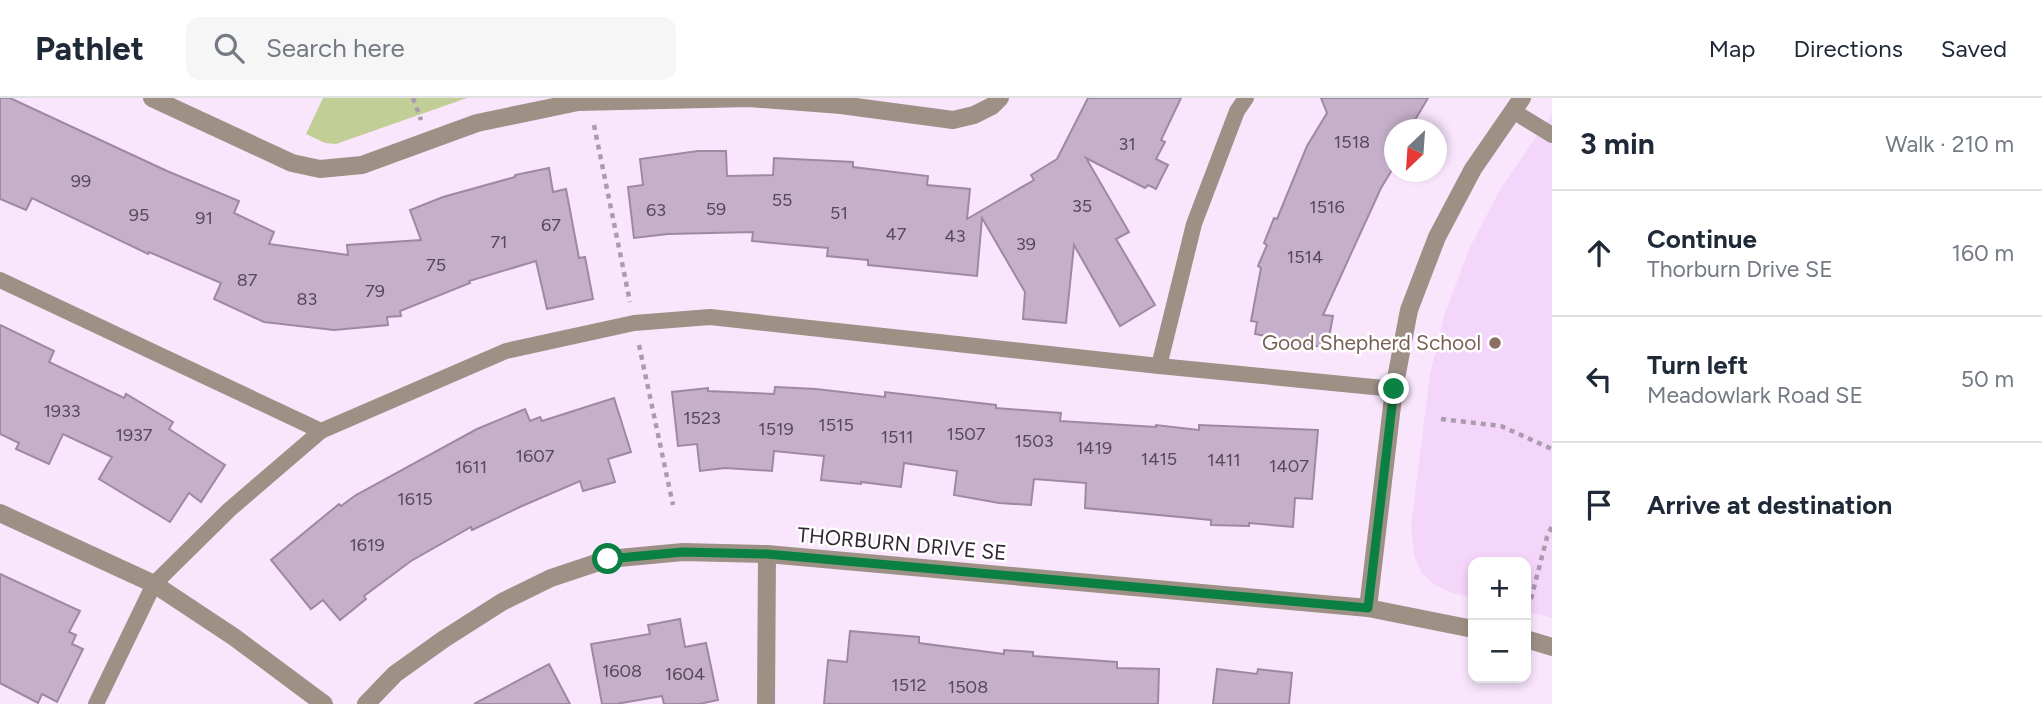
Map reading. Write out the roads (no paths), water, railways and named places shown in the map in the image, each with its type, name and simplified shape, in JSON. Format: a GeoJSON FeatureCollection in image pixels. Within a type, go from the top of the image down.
{"type":"FeatureCollection","features":[{"type":"Feature","properties":{"kind":"street"},"geometry":{"type":"LineString","coordinates":[[152,98],[292,163],[320,169],[362,165],[477,123],[578,100],[787,99],[953,120],[974,115],[992,106],[1000,98]]}},
{"type":"Feature","properties":{"kind":"street"},"geometry":{"type":"LineString","coordinates":[[1368,608],[1394,389],[1409,310],[1437,237],[1473,169],[1518,104]]}},
{"type":"Feature","properties":{"kind":"street"},"geometry":{"type":"LineString","coordinates":[[0,513],[154,584],[234,637],[324,704]]}},
{"type":"Feature","properties":{"kind":"street","name":"THORBURN DRIVE SE"},"geometry":{"type":"LineString","coordinates":[[366,704],[395,674],[444,639],[502,602],[551,578],[608,559],[683,552],[767,554],[1368,608],[1468,628]]}},
{"type":"Feature","properties":{"kind":"street"},"geometry":{"type":"LineString","coordinates":[[766,704],[767,554]]}},
{"type":"Feature","properties":{"kind":"street"},"geometry":{"type":"LineString","coordinates":[[1531,641],[1552,648]]}},
{"type":"Feature","properties":{"kind":"lane"},"geometry":{"type":"LineString","coordinates":[[1159,366],[1194,224],[1237,111],[1246,98]]}},
{"type":"Feature","properties":{"kind":"lane"},"geometry":{"type":"LineString","coordinates":[[1518,104],[1552,135]]}},
{"type":"Feature","properties":{"kind":"lane"},"geometry":{"type":"LineString","coordinates":[[0,280],[321,431]]}},
{"type":"Feature","properties":{"kind":"lane"},"geometry":{"type":"LineString","coordinates":[[96,704],[154,584],[229,510],[321,431],[506,351],[634,323],[724,318],[1394,389]]}},
{"type":"Feature","properties":{"kind":"place","name":"Good Shepherd School"},"geometry":{"type":"Point","coordinates":[1495,343]}}]}
